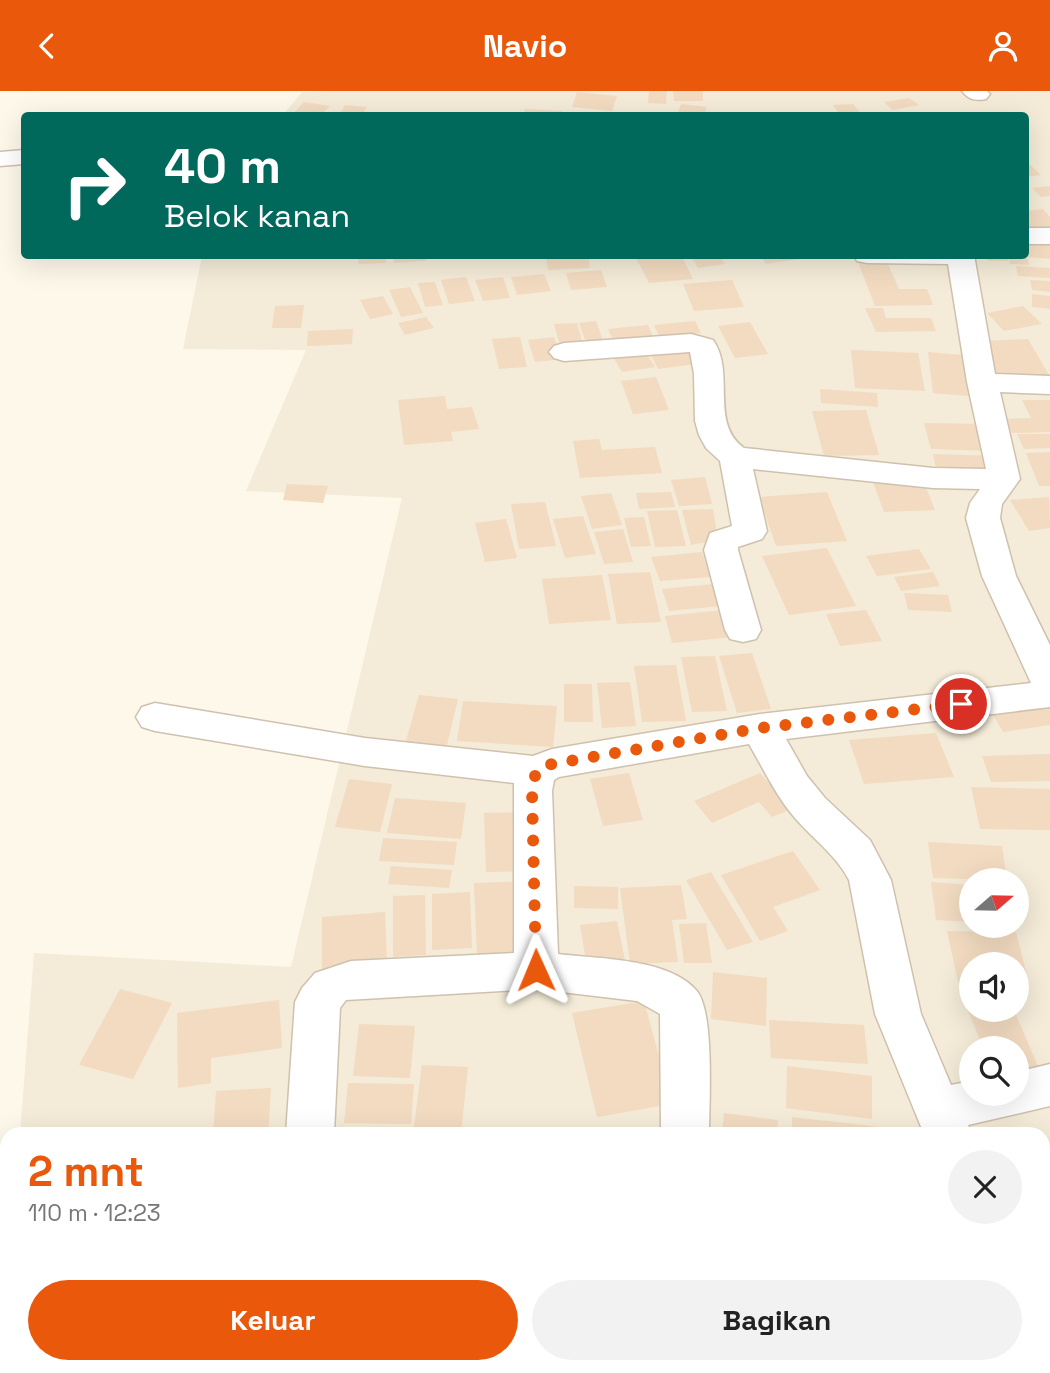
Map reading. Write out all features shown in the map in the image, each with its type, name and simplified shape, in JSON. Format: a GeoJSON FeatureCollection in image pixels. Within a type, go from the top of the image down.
{"type":"FeatureCollection","features":[{"type":"Feature","properties":{"kind":"street"},"geometry":{"type":"LineString","coordinates":[[0,159],[21,157]]}},
{"type":"Feature","properties":{"kind":"street"},"geometry":{"type":"LineString","coordinates":[[1029,236],[1050,236]]}},
{"type":"Feature","properties":{"kind":"street"},"geometry":{"type":"LineString","coordinates":[[961,259],[982,382],[999,447],[1004,479],[986,503],[983,518],[999,576],[1050,684]]}},
{"type":"Feature","properties":{"kind":"street"},"geometry":{"type":"LineString","coordinates":[[564,352],[691,343],[703,347],[707,359],[709,417],[723,449],[735,457],[933,478],[1004,479]]}},
{"type":"Feature","properties":{"kind":"street"},"geometry":{"type":"LineString","coordinates":[[982,382],[1050,385]]}},
{"type":"Feature","properties":{"kind":"street"},"geometry":{"type":"LineString","coordinates":[[735,457],[750,531],[744,536],[722,541],[720,550],[743,630]]}},
{"type":"Feature","properties":{"kind":"street"},"geometry":{"type":"LineString","coordinates":[[155,717],[365,752],[536,771],[552,764],[760,728],[1050,694]]}},
{"type":"Feature","properties":{"kind":"street"},"geometry":{"type":"LineString","coordinates":[[760,728],[793,787],[811,809],[855,852],[870,880],[898,1014],[942,1122],[982,1106]]}},
{"type":"Feature","properties":{"kind":"street"},"geometry":{"type":"LineString","coordinates":[[536,771],[532,791],[536,970]]}},
{"type":"Feature","properties":{"kind":"street"},"geometry":{"type":"LineString","coordinates":[[310,1127],[318,1002],[331,986],[351,980],[536,970],[637,982],[657,987],[681,1004],[685,1025],[685,1127]]}},
{"type":"Feature","properties":{"kind":"street"},"geometry":{"type":"LineString","coordinates":[[1029,1090],[1050,1086]]}},
{"type":"Feature","properties":{"kind":"shaded area"},"geometry":{"type":"Polygon","coordinates":[[[336,91],[1050,91],[1050,1127],[21,1127],[34,953],[291,967],[402,498],[246,491],[306,350],[183,349],[201,259],[1029,259],[1029,112],[285,112],[302,92],[336,91]]]}},
{"type":"Feature","properties":{"kind":"building"},"geometry":{"type":"Polygon","coordinates":[[[649,91],[667,91],[666,104],[648,103],[649,91]]]}},
{"type":"Feature","properties":{"kind":"building"},"geometry":{"type":"Polygon","coordinates":[[[673,91],[703,91],[703,101],[674,101],[673,91]]]}},
{"type":"Feature","properties":{"kind":"building"},"geometry":{"type":"Polygon","coordinates":[[[577,92],[617,96],[612,111],[572,107],[577,92]]]}},
{"type":"Feature","properties":{"kind":"building"},"geometry":{"type":"Polygon","coordinates":[[[909,98],[919,105],[893,110],[884,102],[909,98]]]}},
{"type":"Feature","properties":{"kind":"building"},"geometry":{"type":"Polygon","coordinates":[[[304,102],[330,106],[324,112],[295,112],[304,102]]]}},
{"type":"Feature","properties":{"kind":"building"},"geometry":{"type":"Polygon","coordinates":[[[681,104],[707,107],[705,112],[678,112],[681,104]]]}},
{"type":"Feature","properties":{"kind":"building"},"geometry":{"type":"Polygon","coordinates":[[[853,104],[860,112],[838,112],[833,105],[853,104]]]}},
{"type":"Feature","properties":{"kind":"building"},"geometry":{"type":"Polygon","coordinates":[[[345,105],[367,107],[364,112],[341,112],[345,105]]]}},
{"type":"Feature","properties":{"kind":"building"},"geometry":{"type":"Polygon","coordinates":[[[525,109],[562,111],[562,112],[524,112],[525,109]]]}},
{"type":"Feature","properties":{"kind":"building"},"geometry":{"type":"Polygon","coordinates":[[[1029,164],[1041,175],[1029,177],[1029,164]]]}},
{"type":"Feature","properties":{"kind":"building"},"geometry":{"type":"Polygon","coordinates":[[[1050,186],[1050,196],[1041,197],[1032,188],[1050,186]]]}},
{"type":"Feature","properties":{"kind":"building"},"geometry":{"type":"Polygon","coordinates":[[[1043,209],[1050,217],[1050,230],[1029,232],[1029,211],[1043,209]]]}},
{"type":"Feature","properties":{"kind":"building"},"geometry":{"type":"Polygon","coordinates":[[[1029,241],[1050,243],[1050,259],[1029,257],[1029,241]]]}},
{"type":"Feature","properties":{"kind":"building"},"geometry":{"type":"Polygon","coordinates":[[[358,259],[386,259],[386,263],[358,264],[358,259]]]}},
{"type":"Feature","properties":{"kind":"building"},"geometry":{"type":"Polygon","coordinates":[[[394,259],[426,261],[394,263],[394,259]]]}},
{"type":"Feature","properties":{"kind":"building"},"geometry":{"type":"Polygon","coordinates":[[[547,259],[589,259],[590,268],[548,270],[547,259]]]}},
{"type":"Feature","properties":{"kind":"building"},"geometry":{"type":"Polygon","coordinates":[[[637,259],[683,259],[693,279],[649,283],[637,259]]]}},
{"type":"Feature","properties":{"kind":"building"},"geometry":{"type":"Polygon","coordinates":[[[692,259],[722,259],[725,264],[698,268],[692,259]]]}},
{"type":"Feature","properties":{"kind":"building"},"geometry":{"type":"Polygon","coordinates":[[[763,259],[800,259],[766,264],[763,259]]]}},
{"type":"Feature","properties":{"kind":"building"},"geometry":{"type":"Polygon","coordinates":[[[987,259],[1008,261],[988,261],[987,259]]]}},
{"type":"Feature","properties":{"kind":"building"},"geometry":{"type":"Polygon","coordinates":[[[1009,259],[1028,259],[1029,265],[1010,264],[1009,259]]]}},
{"type":"Feature","properties":{"kind":"building"},"geometry":{"type":"Polygon","coordinates":[[[858,262],[887,262],[899,289],[927,289],[933,305],[875,306],[858,262]]]}},
{"type":"Feature","properties":{"kind":"building"},"geometry":{"type":"Polygon","coordinates":[[[1016,266],[1050,268],[1050,278],[1018,276],[1016,266]]]}},
{"type":"Feature","properties":{"kind":"building"},"geometry":{"type":"Polygon","coordinates":[[[601,270],[607,287],[571,290],[566,273],[601,270]]]}},
{"type":"Feature","properties":{"kind":"building"},"geometry":{"type":"Polygon","coordinates":[[[544,274],[551,291],[517,295],[511,277],[544,274]]]}},
{"type":"Feature","properties":{"kind":"building"},"geometry":{"type":"Polygon","coordinates":[[[466,277],[475,301],[449,304],[441,280],[466,277]]]}},
{"type":"Feature","properties":{"kind":"building"},"geometry":{"type":"Polygon","coordinates":[[[503,277],[510,298],[483,301],[475,280],[503,277]]]}},
{"type":"Feature","properties":{"kind":"building"},"geometry":{"type":"Polygon","coordinates":[[[732,280],[744,307],[694,311],[683,284],[732,280]]]}},
{"type":"Feature","properties":{"kind":"building"},"geometry":{"type":"Polygon","coordinates":[[[1030,280],[1050,281],[1050,292],[1032,290],[1030,280]]]}},
{"type":"Feature","properties":{"kind":"building"},"geometry":{"type":"Polygon","coordinates":[[[435,282],[443,305],[425,307],[418,283],[435,282]]]}},
{"type":"Feature","properties":{"kind":"building"},"geometry":{"type":"Polygon","coordinates":[[[410,287],[423,313],[401,317],[389,290],[410,287]]]}},
{"type":"Feature","properties":{"kind":"building"},"geometry":{"type":"Polygon","coordinates":[[[1032,294],[1050,296],[1050,309],[1032,307],[1032,294]]]}},
{"type":"Feature","properties":{"kind":"building"},"geometry":{"type":"Polygon","coordinates":[[[383,296],[393,314],[370,319],[360,300],[383,296]]]}},
{"type":"Feature","properties":{"kind":"building"},"geometry":{"type":"Polygon","coordinates":[[[304,305],[301,328],[272,328],[275,306],[304,305]]]}},
{"type":"Feature","properties":{"kind":"building"},"geometry":{"type":"Polygon","coordinates":[[[1023,306],[1042,324],[1004,331],[987,313],[1023,306]]]}},
{"type":"Feature","properties":{"kind":"building"},"geometry":{"type":"Polygon","coordinates":[[[865,308],[883,308],[886,318],[931,318],[936,331],[876,332],[865,308]]]}},
{"type":"Feature","properties":{"kind":"building"},"geometry":{"type":"Polygon","coordinates":[[[426,317],[434,328],[405,335],[398,323],[426,317]]]}},
{"type":"Feature","properties":{"kind":"building"},"geometry":{"type":"Polygon","coordinates":[[[596,321],[605,346],[588,348],[579,323],[596,321]]]}},
{"type":"Feature","properties":{"kind":"building"},"geometry":{"type":"Polygon","coordinates":[[[695,321],[701,333],[660,338],[654,325],[695,321]]]}},
{"type":"Feature","properties":{"kind":"building"},"geometry":{"type":"Polygon","coordinates":[[[750,322],[768,354],[735,358],[718,326],[750,322]]]}},
{"type":"Feature","properties":{"kind":"building"},"geometry":{"type":"Polygon","coordinates":[[[577,323],[584,348],[561,349],[554,324],[577,323]]]}},
{"type":"Feature","properties":{"kind":"building"},"geometry":{"type":"Polygon","coordinates":[[[648,325],[654,339],[614,343],[608,329],[648,325]]]}},
{"type":"Feature","properties":{"kind":"building"},"geometry":{"type":"Polygon","coordinates":[[[353,329],[352,344],[307,346],[308,331],[353,329]]]}},
{"type":"Feature","properties":{"kind":"building"},"geometry":{"type":"Polygon","coordinates":[[[520,337],[527,367],[499,369],[492,339],[520,337]]]}},
{"type":"Feature","properties":{"kind":"building"},"geometry":{"type":"Polygon","coordinates":[[[554,337],[562,359],[535,362],[528,340],[554,337]]]}},
{"type":"Feature","properties":{"kind":"building"},"geometry":{"type":"Polygon","coordinates":[[[1028,339],[1049,375],[998,377],[979,341],[1028,339]]]}},
{"type":"Feature","properties":{"kind":"building"},"geometry":{"type":"Polygon","coordinates":[[[694,345],[703,363],[658,369],[649,351],[694,345]]]}},
{"type":"Feature","properties":{"kind":"building"},"geometry":{"type":"Polygon","coordinates":[[[644,350],[655,367],[622,372],[612,355],[644,350]]]}},
{"type":"Feature","properties":{"kind":"building"},"geometry":{"type":"Polygon","coordinates":[[[851,350],[918,353],[925,391],[855,388],[851,350]]]}},
{"type":"Feature","properties":{"kind":"building"},"geometry":{"type":"Polygon","coordinates":[[[928,352],[974,356],[981,397],[933,393],[928,352]]]}},
{"type":"Feature","properties":{"kind":"building"},"geometry":{"type":"Polygon","coordinates":[[[656,377],[669,410],[633,414],[621,381],[656,377]]]}},
{"type":"Feature","properties":{"kind":"building"},"geometry":{"type":"Polygon","coordinates":[[[820,389],[877,393],[878,407],[821,403],[820,389]]]}},
{"type":"Feature","properties":{"kind":"building"},"geometry":{"type":"Polygon","coordinates":[[[445,396],[447,409],[472,407],[479,429],[451,432],[453,441],[404,445],[398,400],[445,396]]]}},
{"type":"Feature","properties":{"kind":"building"},"geometry":{"type":"Polygon","coordinates":[[[1022,400],[1050,400],[1050,432],[1012,433],[1005,419],[1031,418],[1022,400]]]}},
{"type":"Feature","properties":{"kind":"building"},"geometry":{"type":"Polygon","coordinates":[[[866,410],[879,455],[824,456],[812,411],[866,410]]]}},
{"type":"Feature","properties":{"kind":"building"},"geometry":{"type":"Polygon","coordinates":[[[924,423],[984,424],[992,451],[931,449],[924,423]]]}},
{"type":"Feature","properties":{"kind":"building"},"geometry":{"type":"Polygon","coordinates":[[[1017,434],[1050,434],[1050,448],[1024,449],[1017,434]]]}},
{"type":"Feature","properties":{"kind":"building"},"geometry":{"type":"Polygon","coordinates":[[[599,439],[602,450],[655,447],[662,473],[580,478],[573,441],[599,439]]]}},
{"type":"Feature","properties":{"kind":"building"},"geometry":{"type":"Polygon","coordinates":[[[1050,452],[1050,486],[1039,486],[1026,453],[1050,452]]]}},
{"type":"Feature","properties":{"kind":"building"},"geometry":{"type":"Polygon","coordinates":[[[933,454],[996,456],[1003,478],[938,477],[933,454]]]}},
{"type":"Feature","properties":{"kind":"building"},"geometry":{"type":"Polygon","coordinates":[[[705,477],[712,504],[679,506],[671,480],[705,477]]]}},
{"type":"Feature","properties":{"kind":"building"},"geometry":{"type":"Polygon","coordinates":[[[923,480],[935,510],[884,512],[873,482],[923,480]]]}},
{"type":"Feature","properties":{"kind":"building"},"geometry":{"type":"Polygon","coordinates":[[[287,484],[328,486],[323,503],[283,500],[287,484]]]}},
{"type":"Feature","properties":{"kind":"building"},"geometry":{"type":"Polygon","coordinates":[[[671,492],[675,507],[639,509],[636,493],[671,492]]]}},
{"type":"Feature","properties":{"kind":"building"},"geometry":{"type":"Polygon","coordinates":[[[827,492],[847,541],[776,546],[759,497],[827,492]]]}},
{"type":"Feature","properties":{"kind":"building"},"geometry":{"type":"Polygon","coordinates":[[[611,493],[622,525],[592,529],[581,496],[611,493]]]}},
{"type":"Feature","properties":{"kind":"building"},"geometry":{"type":"Polygon","coordinates":[[[1049,497],[1050,528],[1029,531],[1010,500],[1049,497]]]}},
{"type":"Feature","properties":{"kind":"building"},"geometry":{"type":"Polygon","coordinates":[[[545,502],[556,546],[519,549],[511,504],[545,502]]]}},
{"type":"Feature","properties":{"kind":"building"},"geometry":{"type":"Polygon","coordinates":[[[713,509],[718,540],[691,545],[682,510],[713,509]]]}},
{"type":"Feature","properties":{"kind":"building"},"geometry":{"type":"Polygon","coordinates":[[[677,510],[686,546],[655,547],[647,511],[677,510]]]}},
{"type":"Feature","properties":{"kind":"building"},"geometry":{"type":"Polygon","coordinates":[[[583,516],[596,554],[565,558],[553,519],[583,516]]]}},
{"type":"Feature","properties":{"kind":"building"},"geometry":{"type":"Polygon","coordinates":[[[644,517],[651,546],[631,547],[624,518],[644,517]]]}},
{"type":"Feature","properties":{"kind":"building"},"geometry":{"type":"Polygon","coordinates":[[[506,519],[517,558],[485,562],[475,523],[506,519]]]}},
{"type":"Feature","properties":{"kind":"building"},"geometry":{"type":"Polygon","coordinates":[[[623,529],[633,562],[604,564],[594,532],[623,529]]]}},
{"type":"Feature","properties":{"kind":"building"},"geometry":{"type":"Polygon","coordinates":[[[827,548],[856,606],[789,615],[762,556],[827,548]]]}},
{"type":"Feature","properties":{"kind":"building"},"geometry":{"type":"Polygon","coordinates":[[[919,549],[931,569],[877,576],[866,556],[919,549]]]}},
{"type":"Feature","properties":{"kind":"building"},"geometry":{"type":"Polygon","coordinates":[[[702,552],[710,577],[660,581],[651,557],[702,552]]]}},
{"type":"Feature","properties":{"kind":"building"},"geometry":{"type":"Polygon","coordinates":[[[650,572],[661,622],[617,624],[608,574],[650,572]]]}},
{"type":"Feature","properties":{"kind":"building"},"geometry":{"type":"Polygon","coordinates":[[[933,572],[940,586],[901,591],[894,577],[933,572]]]}},
{"type":"Feature","properties":{"kind":"building"},"geometry":{"type":"Polygon","coordinates":[[[602,575],[611,620],[549,624],[542,579],[602,575]]]}},
{"type":"Feature","properties":{"kind":"building"},"geometry":{"type":"Polygon","coordinates":[[[724,583],[731,605],[669,611],[662,589],[724,583]]]}},
{"type":"Feature","properties":{"kind":"building"},"geometry":{"type":"Polygon","coordinates":[[[904,593],[948,595],[952,612],[908,610],[904,593]]]}},
{"type":"Feature","properties":{"kind":"building"},"geometry":{"type":"Polygon","coordinates":[[[724,610],[733,637],[672,643],[665,616],[724,610]]]}},
{"type":"Feature","properties":{"kind":"building"},"geometry":{"type":"Polygon","coordinates":[[[866,610],[882,641],[840,646],[826,614],[866,610]]]}},
{"type":"Feature","properties":{"kind":"building"},"geometry":{"type":"Polygon","coordinates":[[[752,653],[771,709],[737,713],[719,656],[752,653]]]}},
{"type":"Feature","properties":{"kind":"building"},"geometry":{"type":"Polygon","coordinates":[[[715,656],[727,711],[692,712],[681,657],[715,656]]]}},
{"type":"Feature","properties":{"kind":"building"},"geometry":{"type":"Polygon","coordinates":[[[676,665],[686,721],[642,722],[634,666],[676,665]]]}},
{"type":"Feature","properties":{"kind":"building"},"geometry":{"type":"Polygon","coordinates":[[[630,682],[636,726],[602,728],[597,683],[630,682]]]}},
{"type":"Feature","properties":{"kind":"building"},"geometry":{"type":"Polygon","coordinates":[[[564,684],[592,684],[593,722],[564,722],[564,684]]]}},
{"type":"Feature","properties":{"kind":"building"},"geometry":{"type":"Polygon","coordinates":[[[419,695],[458,699],[446,749],[405,744],[419,695]]]}},
{"type":"Feature","properties":{"kind":"building"},"geometry":{"type":"Polygon","coordinates":[[[1050,699],[1050,725],[1003,732],[987,704],[1050,699]]]}},
{"type":"Feature","properties":{"kind":"building"},"geometry":{"type":"Polygon","coordinates":[[[463,701],[557,706],[553,747],[457,741],[463,701]]]}},
{"type":"Feature","properties":{"kind":"building"},"geometry":{"type":"Polygon","coordinates":[[[936,733],[954,777],[864,784],[849,740],[936,733]]]}},
{"type":"Feature","properties":{"kind":"building"},"geometry":{"type":"Polygon","coordinates":[[[1050,754],[1050,781],[991,782],[982,756],[1050,754]]]}},
{"type":"Feature","properties":{"kind":"building"},"geometry":{"type":"Polygon","coordinates":[[[629,773],[643,820],[603,826],[590,779],[629,773]]]}},
{"type":"Feature","properties":{"kind":"building"},"geometry":{"type":"Polygon","coordinates":[[[760,773],[792,809],[772,817],[759,802],[712,823],[694,801],[760,773]]]}},
{"type":"Feature","properties":{"kind":"building"},"geometry":{"type":"Polygon","coordinates":[[[349,779],[392,784],[380,832],[335,827],[349,779]]]}},
{"type":"Feature","properties":{"kind":"building"},"geometry":{"type":"Polygon","coordinates":[[[971,787],[1050,789],[1050,830],[980,829],[971,787]]]}},
{"type":"Feature","properties":{"kind":"building"},"geometry":{"type":"Polygon","coordinates":[[[395,798],[466,803],[461,839],[387,833],[395,798]]]}},
{"type":"Feature","properties":{"kind":"building"},"geometry":{"type":"Polygon","coordinates":[[[526,812],[529,871],[486,872],[484,813],[526,812]]]}},
{"type":"Feature","properties":{"kind":"building"},"geometry":{"type":"Polygon","coordinates":[[[383,838],[457,842],[454,865],[379,861],[383,838]]]}},
{"type":"Feature","properties":{"kind":"building"},"geometry":{"type":"Polygon","coordinates":[[[928,842],[1002,846],[1005,868],[959,868],[959,879],[933,878],[928,842]]]}},
{"type":"Feature","properties":{"kind":"building"},"geometry":{"type":"Polygon","coordinates":[[[793,851],[820,890],[773,907],[788,931],[760,941],[721,875],[793,851]]]}},
{"type":"Feature","properties":{"kind":"building"},"geometry":{"type":"Polygon","coordinates":[[[391,866],[452,870],[449,888],[388,884],[391,866]]]}},
{"type":"Feature","properties":{"kind":"building"},"geometry":{"type":"Polygon","coordinates":[[[711,872],[753,942],[727,950],[686,880],[711,872]]]}},
{"type":"Feature","properties":{"kind":"building"},"geometry":{"type":"Polygon","coordinates":[[[527,881],[532,954],[477,956],[474,883],[527,881]]]}},
{"type":"Feature","properties":{"kind":"building"},"geometry":{"type":"Polygon","coordinates":[[[931,882],[959,884],[959,921],[936,920],[931,882]]]}},
{"type":"Feature","properties":{"kind":"building"},"geometry":{"type":"Polygon","coordinates":[[[681,885],[687,919],[672,920],[678,962],[630,964],[620,888],[681,885]]]}},
{"type":"Feature","properties":{"kind":"building"},"geometry":{"type":"Polygon","coordinates":[[[574,886],[618,887],[618,909],[574,908],[574,886]]]}},
{"type":"Feature","properties":{"kind":"building"},"geometry":{"type":"Polygon","coordinates":[[[470,892],[472,948],[432,950],[432,894],[470,892]]]}},
{"type":"Feature","properties":{"kind":"building"},"geometry":{"type":"Polygon","coordinates":[[[425,895],[426,955],[393,957],[393,896],[425,895]]]}},
{"type":"Feature","properties":{"kind":"building"},"geometry":{"type":"Polygon","coordinates":[[[385,912],[387,964],[322,970],[322,917],[385,912]]]}},
{"type":"Feature","properties":{"kind":"building"},"geometry":{"type":"Polygon","coordinates":[[[617,921],[627,970],[588,973],[580,925],[617,921]]]}},
{"type":"Feature","properties":{"kind":"building"},"geometry":{"type":"Polygon","coordinates":[[[706,923],[712,963],[684,963],[679,924],[706,923]]]}},
{"type":"Feature","properties":{"kind":"building"},"geometry":{"type":"Polygon","coordinates":[[[947,931],[959,931],[959,938],[1018,938],[1021,952],[959,952],[958,982],[947,931]]]}},
{"type":"Feature","properties":{"kind":"building"},"geometry":{"type":"Polygon","coordinates":[[[713,972],[767,978],[766,1026],[711,1019],[713,972]]]}},
{"type":"Feature","properties":{"kind":"building"},"geometry":{"type":"Polygon","coordinates":[[[120,989],[172,1003],[133,1079],[79,1065],[120,989]]]}},
{"type":"Feature","properties":{"kind":"building"},"geometry":{"type":"Polygon","coordinates":[[[279,1000],[282,1048],[211,1058],[211,1083],[178,1088],[177,1013],[279,1000]]]}},
{"type":"Feature","properties":{"kind":"building"},"geometry":{"type":"Polygon","coordinates":[[[644,1001],[672,1104],[597,1117],[572,1013],[644,1001]]]}},
{"type":"Feature","properties":{"kind":"building"},"geometry":{"type":"Polygon","coordinates":[[[769,1020],[864,1025],[868,1064],[771,1058],[769,1020]]]}},
{"type":"Feature","properties":{"kind":"building"},"geometry":{"type":"Polygon","coordinates":[[[973,1022],[1019,1022],[1025,1036],[978,1036],[973,1022]]]}},
{"type":"Feature","properties":{"kind":"building"},"geometry":{"type":"Polygon","coordinates":[[[359,1024],[415,1026],[410,1078],[353,1076],[359,1024]]]}},
{"type":"Feature","properties":{"kind":"building"},"geometry":{"type":"Polygon","coordinates":[[[1029,1045],[1042,1076],[1029,1078],[1029,1045]]]}},
{"type":"Feature","properties":{"kind":"building"},"geometry":{"type":"Polygon","coordinates":[[[422,1065],[468,1067],[462,1127],[414,1127],[422,1065]]]}},
{"type":"Feature","properties":{"kind":"building"},"geometry":{"type":"Polygon","coordinates":[[[787,1066],[872,1076],[872,1119],[786,1108],[787,1066]]]}},
{"type":"Feature","properties":{"kind":"building"},"geometry":{"type":"Polygon","coordinates":[[[348,1083],[414,1084],[411,1124],[344,1123],[348,1083]]]}},
{"type":"Feature","properties":{"kind":"building"},"geometry":{"type":"Polygon","coordinates":[[[271,1088],[268,1127],[213,1127],[216,1091],[271,1088]]]}},
{"type":"Feature","properties":{"kind":"building"},"geometry":{"type":"Polygon","coordinates":[[[724,1113],[778,1120],[778,1127],[723,1127],[724,1113]]]}},
{"type":"Feature","properties":{"kind":"building"},"geometry":{"type":"Polygon","coordinates":[[[792,1117],[880,1127],[792,1127],[792,1117]]]}},
{"type":"Feature","properties":{"kind":"route"},"geometry":{"type":"LineString","coordinates":[[536,970],[532,791],[536,771],[552,764],[760,728],[961,704]]}}]}
